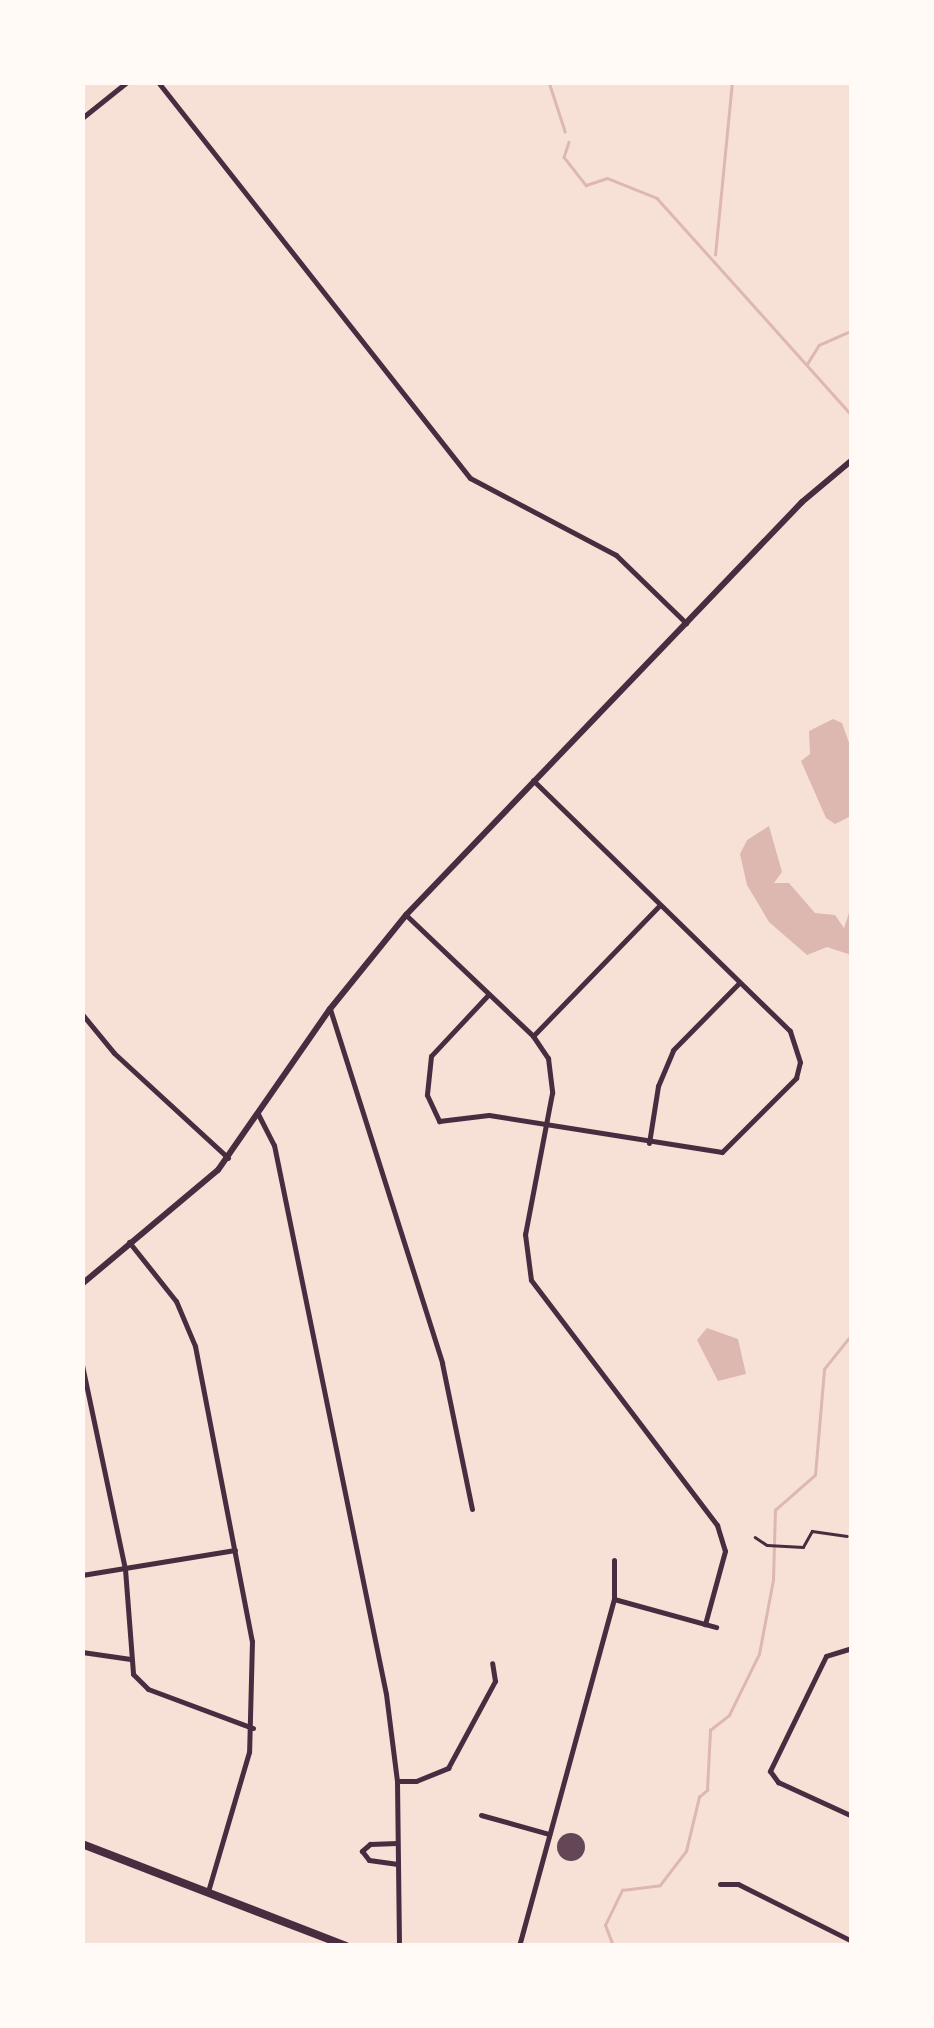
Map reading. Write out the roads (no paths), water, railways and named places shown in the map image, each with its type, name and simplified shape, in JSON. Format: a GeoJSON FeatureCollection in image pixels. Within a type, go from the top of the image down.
{"type":"FeatureCollection","features":[{"type":"Feature","properties":{"kind":"main road"},"geometry":{"type":"LineString","coordinates":[[82,1844],[346,1946]]}},
{"type":"Feature","properties":{"kind":"street"},"geometry":{"type":"LineString","coordinates":[[82,118],[127,82]]}},
{"type":"Feature","properties":{"kind":"street"},"geometry":{"type":"LineString","coordinates":[[158,82],[470,478],[616,554],[686,623]]}},
{"type":"Feature","properties":{"kind":"street"},"geometry":{"type":"LineString","coordinates":[[82,1284],[228,1158],[330,1009],[406,915],[686,623],[852,460]]}},
{"type":"Feature","properties":{"kind":"street"},"geometry":{"type":"LineString","coordinates":[[488,995],[431,1056],[426,1081],[431,1115],[439,1121],[489,1115],[648,1144],[722,1152],[790,1091],[800,1062],[797,1046],[740,983],[533,780]]}},
{"type":"Feature","properties":{"kind":"street"},"geometry":{"type":"LineString","coordinates":[[533,1036],[660,905]]}},
{"type":"Feature","properties":{"kind":"street"},"geometry":{"type":"LineString","coordinates":[[406,915],[533,1036],[551,1067],[525,1234],[531,1280],[717,1525],[725,1551],[705,1624]]}},
{"type":"Feature","properties":{"kind":"street"},"geometry":{"type":"LineString","coordinates":[[648,1144],[658,1086],[673,1050],[740,983]]}},
{"type":"Feature","properties":{"kind":"street"},"geometry":{"type":"LineString","coordinates":[[330,1009],[442,1363],[472,1509]]}},
{"type":"Feature","properties":{"kind":"street"},"geometry":{"type":"LineString","coordinates":[[82,1014],[114,1052],[228,1158]]}},
{"type":"Feature","properties":{"kind":"street"},"geometry":{"type":"LineString","coordinates":[[258,1114],[274,1144],[386,1694],[397,1780],[399,1946]]}},
{"type":"Feature","properties":{"kind":"street"},"geometry":{"type":"LineString","coordinates":[[129,1242],[176,1301],[195,1346],[254,1654],[253,1728],[208,1892]]}},
{"type":"Feature","properties":{"kind":"street"},"geometry":{"type":"LineString","coordinates":[[82,1366],[125,1570],[130,1658],[138,1682],[148,1690],[253,1728]]}},
{"type":"Feature","properties":{"kind":"street"},"geometry":{"type":"LineString","coordinates":[[82,1575],[234,1550]]}},
{"type":"Feature","properties":{"kind":"street"},"geometry":{"type":"LineString","coordinates":[[519,1946],[614,1598],[614,1560]]}},
{"type":"Feature","properties":{"kind":"street"},"geometry":{"type":"LineString","coordinates":[[614,1598],[716,1627]]}},
{"type":"Feature","properties":{"kind":"street"},"geometry":{"type":"LineString","coordinates":[[852,1648],[833,1651],[770,1771],[778,1782],[852,1816]]}},
{"type":"Feature","properties":{"kind":"street"},"geometry":{"type":"LineString","coordinates":[[82,1652],[130,1658]]}},
{"type":"Feature","properties":{"kind":"street"},"geometry":{"type":"LineString","coordinates":[[397,1780],[416,1782],[448,1768],[494,1681],[492,1663]]}},
{"type":"Feature","properties":{"kind":"street"},"geometry":{"type":"LineString","coordinates":[[480,1815],[549,1834]]}},
{"type":"Feature","properties":{"kind":"street"},"geometry":{"type":"LineString","coordinates":[[398,1843],[370,1844],[362,1851],[369,1860],[398,1864]]}},
{"type":"Feature","properties":{"kind":"street"},"geometry":{"type":"LineString","coordinates":[[720,1884],[738,1884],[852,1940]]}},
{"type":"Feature","properties":{"kind":"waterway"},"geometry":{"type":"LineString","coordinates":[[549,82],[565,131]]}},
{"type":"Feature","properties":{"kind":"waterway"},"geometry":{"type":"LineString","coordinates":[[715,255],[732,82]]}},
{"type":"Feature","properties":{"kind":"waterway"},"geometry":{"type":"LineString","coordinates":[[569,142],[564,157],[586,185],[607,178],[657,198],[852,415]]}},
{"type":"Feature","properties":{"kind":"waterway"},"geometry":{"type":"LineString","coordinates":[[807,364],[819,345],[852,330]]}},
{"type":"Feature","properties":{"kind":"waterway"},"geometry":{"type":"LineString","coordinates":[[613,1946],[605,1925],[622,1890],[660,1885],[686,1851],[699,1797],[707,1790],[710,1730],[729,1715],[759,1654],[773,1580],[775,1510],[815,1475],[824,1369],[852,1334]]}}]}
